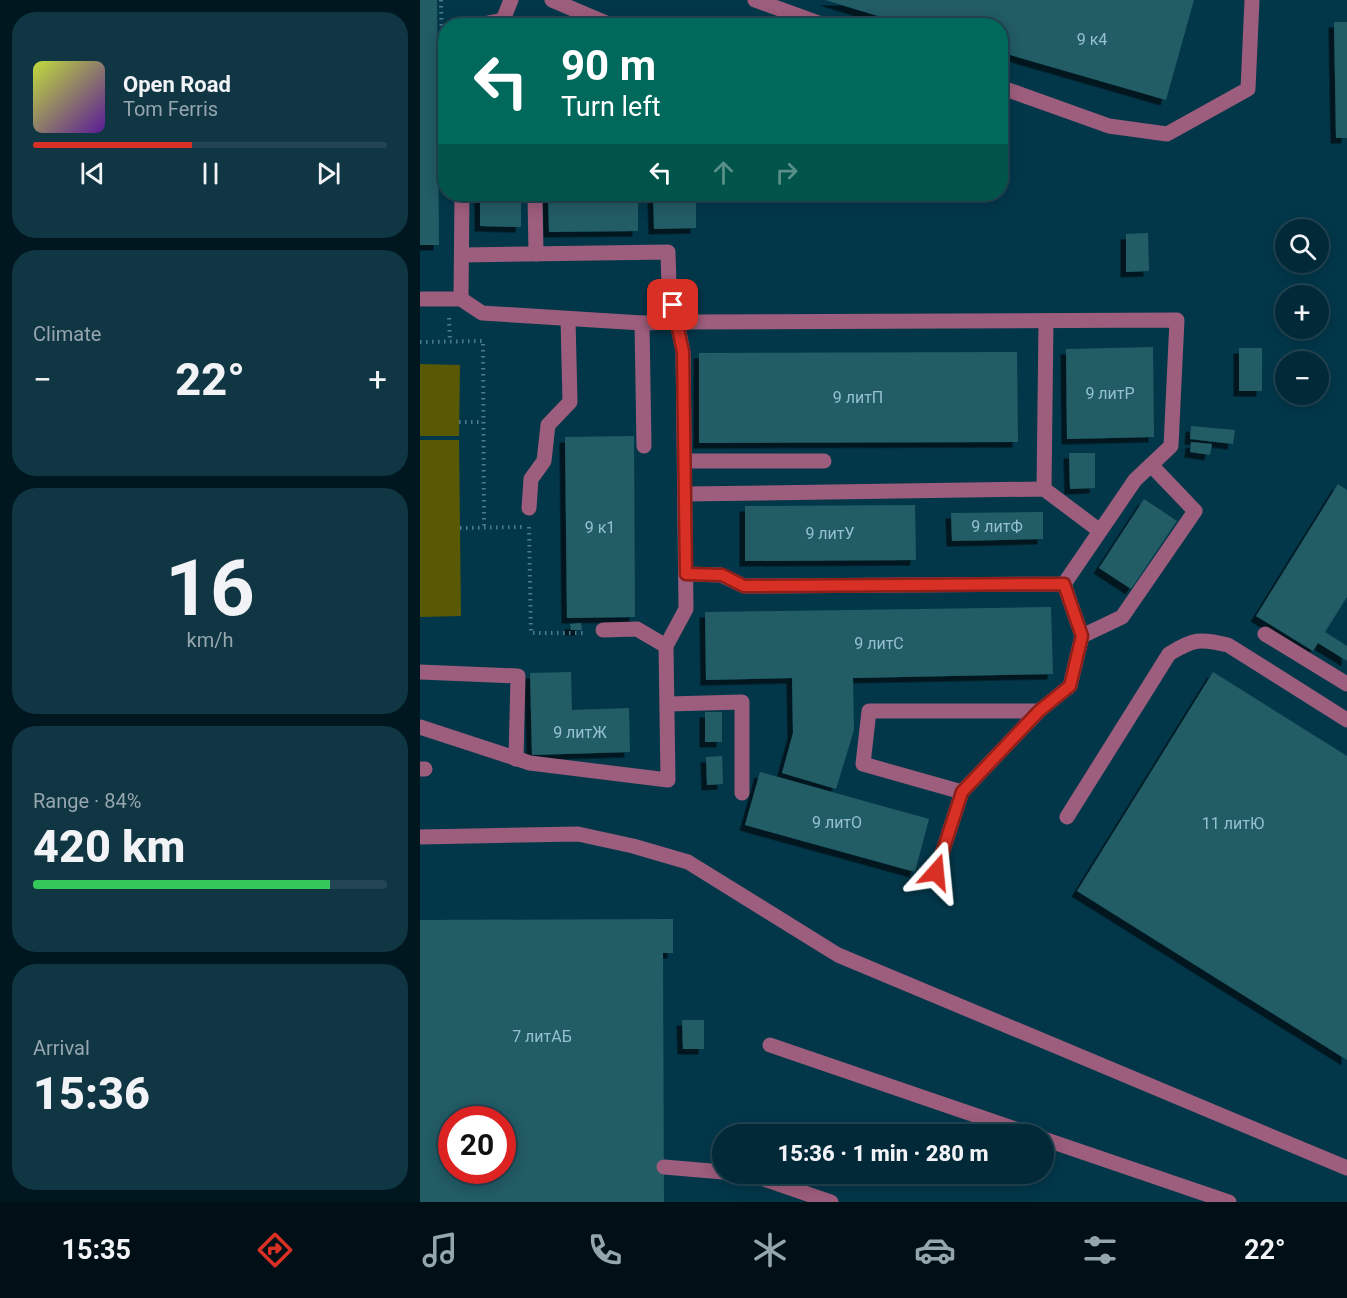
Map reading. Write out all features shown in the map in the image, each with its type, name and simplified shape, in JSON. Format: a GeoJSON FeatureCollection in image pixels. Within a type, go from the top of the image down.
{"type":"FeatureCollection","features":[{"type":"Feature","properties":{"kind":"lane"},"geometry":{"type":"LineString","coordinates":[[508,18],[511,0]]}},
{"type":"Feature","properties":{"kind":"lane"},"geometry":{"type":"LineString","coordinates":[[552,0],[594,18]]}},
{"type":"Feature","properties":{"kind":"lane"},"geometry":{"type":"LineString","coordinates":[[755,0],[805,18]]}},
{"type":"Feature","properties":{"kind":"lane"},"geometry":{"type":"LineString","coordinates":[[1008,90],[1109,126],[1167,134],[1248,88],[1252,0]]}},
{"type":"Feature","properties":{"kind":"lane"},"geometry":{"type":"LineString","coordinates":[[461,299],[462,201]]}},
{"type":"Feature","properties":{"kind":"lane"},"geometry":{"type":"LineString","coordinates":[[535,201],[536,254]]}},
{"type":"Feature","properties":{"kind":"lane"},"geometry":{"type":"LineString","coordinates":[[420,727],[531,763],[668,780],[666,646],[686,609],[683,352],[669,288],[668,252],[462,255]]}},
{"type":"Feature","properties":{"kind":"lane"},"geometry":{"type":"LineString","coordinates":[[420,299],[461,299],[482,313],[642,323],[1177,320],[1172,446],[1135,480],[1064,584]]}},
{"type":"Feature","properties":{"kind":"lane"},"geometry":{"type":"LineString","coordinates":[[529,508],[531,478],[544,461],[548,424],[570,402],[568,319]]}},
{"type":"Feature","properties":{"kind":"lane"},"geometry":{"type":"LineString","coordinates":[[1044,489],[1046,321]]}},
{"type":"Feature","properties":{"kind":"lane"},"geometry":{"type":"LineString","coordinates":[[642,323],[644,446]]}},
{"type":"Feature","properties":{"kind":"lane"},"geometry":{"type":"LineString","coordinates":[[685,461],[824,461]]}},
{"type":"Feature","properties":{"kind":"lane"},"geometry":{"type":"LineString","coordinates":[[1082,636],[1122,617],[1195,511],[1151,465]]}},
{"type":"Feature","properties":{"kind":"lane"},"geometry":{"type":"LineString","coordinates":[[685,494],[1044,489],[1100,531]]}},
{"type":"Feature","properties":{"kind":"lane"},"geometry":{"type":"LineString","coordinates":[[686,574],[722,575],[744,586],[1064,584]]}},
{"type":"Feature","properties":{"kind":"lane"},"geometry":{"type":"LineString","coordinates":[[936,872],[962,792],[1039,711],[1070,686],[1082,636],[1064,584]]}},
{"type":"Feature","properties":{"kind":"lane"},"geometry":{"type":"LineString","coordinates":[[603,630],[637,629],[666,646]]}},
{"type":"Feature","properties":{"kind":"lane"},"geometry":{"type":"LineString","coordinates":[[1265,634],[1347,684]]}},
{"type":"Feature","properties":{"kind":"lane"},"geometry":{"type":"LineString","coordinates":[[1067,817],[1169,654],[1187,643],[1207,640],[1228,645],[1347,720]]}},
{"type":"Feature","properties":{"kind":"lane"},"geometry":{"type":"LineString","coordinates":[[420,672],[518,676],[516,759]]}},
{"type":"Feature","properties":{"kind":"lane"},"geometry":{"type":"LineString","coordinates":[[668,704],[742,702],[742,793]]}},
{"type":"Feature","properties":{"kind":"lane"},"geometry":{"type":"LineString","coordinates":[[962,792],[863,764],[869,711],[1039,711]]}},
{"type":"Feature","properties":{"kind":"lane"},"geometry":{"type":"LineString","coordinates":[[420,837],[578,834],[633,846],[688,862],[838,955],[1347,1168]]}},
{"type":"Feature","properties":{"kind":"lane"},"geometry":{"type":"LineString","coordinates":[[770,1045],[1001,1124]]}},
{"type":"Feature","properties":{"kind":"lane"},"geometry":{"type":"LineString","coordinates":[[1054,1142],[1229,1202]]}},
{"type":"Feature","properties":{"kind":"lane"},"geometry":{"type":"LineString","coordinates":[[664,1167],[712,1171]]}},
{"type":"Feature","properties":{"kind":"lane"},"geometry":{"type":"LineString","coordinates":[[778,1184],[831,1202]]}},
{"type":"Feature","properties":{"kind":"path"},"geometry":{"type":"LineString","coordinates":[[441,0],[442,18]]}},
{"type":"Feature","properties":{"kind":"path"},"geometry":{"type":"LineString","coordinates":[[420,342],[483,341],[484,528]]}},
{"type":"Feature","properties":{"kind":"path"},"geometry":{"type":"LineString","coordinates":[[459,422],[483,422]]}},
{"type":"Feature","properties":{"kind":"path"},"geometry":{"type":"LineString","coordinates":[[529,508],[531,633],[594,633],[603,630]]}},
{"type":"Feature","properties":{"kind":"path"},"geometry":{"type":"LineString","coordinates":[[460,528],[529,527]]}},
{"type":"Feature","properties":{"kind":"shaded area"},"geometry":{"type":"Polygon","coordinates":[[[420,364],[460,365],[459,436],[420,436],[420,364]]]}},
{"type":"Feature","properties":{"kind":"shaded area"},"geometry":{"type":"Polygon","coordinates":[[[420,440],[459,440],[461,616],[420,617],[420,440]]]}},
{"type":"Feature","properties":{"kind":"building"},"geometry":{"type":"Polygon","coordinates":[[[420,0],[437,0],[439,245],[420,245],[420,0]]]}},
{"type":"Feature","properties":{"kind":"building"},"geometry":{"type":"Polygon","coordinates":[[[825,0],[1194,0],[1166,100],[1008,54],[1008,18],[885,18],[825,0]]]}},
{"type":"Feature","properties":{"kind":"building"},"geometry":{"type":"Polygon","coordinates":[[[1334,22],[1347,22],[1347,138],[1336,138],[1334,22]]]}},
{"type":"Feature","properties":{"kind":"building"},"geometry":{"type":"Polygon","coordinates":[[[480,201],[521,201],[521,227],[480,226],[480,201]]]}},
{"type":"Feature","properties":{"kind":"building"},"geometry":{"type":"Polygon","coordinates":[[[548,201],[638,201],[638,231],[549,232],[548,201]]]}},
{"type":"Feature","properties":{"kind":"building"},"geometry":{"type":"Polygon","coordinates":[[[653,201],[696,201],[696,228],[654,229],[653,201]]]}},
{"type":"Feature","properties":{"kind":"building"},"geometry":{"type":"Polygon","coordinates":[[[1148,233],[1149,271],[1126,272],[1126,234],[1148,233]]]}},
{"type":"Feature","properties":{"kind":"building"},"geometry":{"type":"Polygon","coordinates":[[[1153,347],[1154,437],[1067,439],[1066,349],[1153,347]]]}},
{"type":"Feature","properties":{"kind":"building"},"geometry":{"type":"Polygon","coordinates":[[[1239,348],[1262,348],[1262,391],[1239,391],[1239,348]]]}},
{"type":"Feature","properties":{"kind":"building"},"geometry":{"type":"Polygon","coordinates":[[[1017,352],[1018,442],[699,443],[699,353],[1017,352]]]}},
{"type":"Feature","properties":{"kind":"building"},"geometry":{"type":"Polygon","coordinates":[[[1191,426],[1235,430],[1233,444],[1190,439],[1191,426]]]}},
{"type":"Feature","properties":{"kind":"building"},"geometry":{"type":"Polygon","coordinates":[[[634,436],[635,617],[567,618],[565,437],[634,436]]]}},
{"type":"Feature","properties":{"kind":"building"},"geometry":{"type":"Polygon","coordinates":[[[1191,442],[1212,444],[1210,455],[1190,452],[1191,442]]]}},
{"type":"Feature","properties":{"kind":"building"},"geometry":{"type":"Polygon","coordinates":[[[1069,453],[1095,453],[1095,488],[1070,489],[1069,453]]]}},
{"type":"Feature","properties":{"kind":"building"},"geometry":{"type":"Polygon","coordinates":[[[1338,484],[1347,490],[1347,597],[1325,632],[1347,646],[1347,661],[1318,643],[1313,651],[1256,616],[1338,484]]]}},
{"type":"Feature","properties":{"kind":"building"},"geometry":{"type":"Polygon","coordinates":[[[1144,499],[1177,521],[1131,589],[1099,568],[1144,499]]]}},
{"type":"Feature","properties":{"kind":"building"},"geometry":{"type":"Polygon","coordinates":[[[915,505],[916,560],[745,561],[745,506],[915,505]]]}},
{"type":"Feature","properties":{"kind":"building"},"geometry":{"type":"Polygon","coordinates":[[[1043,512],[1043,539],[952,541],[951,513],[1043,512]]]}},
{"type":"Feature","properties":{"kind":"building"},"geometry":{"type":"Polygon","coordinates":[[[1051,607],[1053,674],[853,678],[854,730],[836,789],[782,773],[793,733],[792,678],[706,680],[705,612],[1051,607]]]}},
{"type":"Feature","properties":{"kind":"building"},"geometry":{"type":"Polygon","coordinates":[[[581,623],[582,630],[571,630],[570,624],[581,623]]]}},
{"type":"Feature","properties":{"kind":"building"},"geometry":{"type":"Polygon","coordinates":[[[571,672],[572,710],[629,708],[630,752],[532,755],[530,673],[571,672]]]}},
{"type":"Feature","properties":{"kind":"building"},"geometry":{"type":"Polygon","coordinates":[[[1213,672],[1347,756],[1347,1060],[1077,891],[1213,672]]]}},
{"type":"Feature","properties":{"kind":"building"},"geometry":{"type":"Polygon","coordinates":[[[705,712],[722,712],[722,742],[705,742],[705,712]]]}},
{"type":"Feature","properties":{"kind":"building"},"geometry":{"type":"Polygon","coordinates":[[[722,756],[723,784],[707,785],[706,757],[722,756]]]}},
{"type":"Feature","properties":{"kind":"building"},"geometry":{"type":"Polygon","coordinates":[[[760,772],[929,819],[915,872],[745,825],[760,772]]]}},
{"type":"Feature","properties":{"kind":"building"},"geometry":{"type":"Polygon","coordinates":[[[673,919],[673,953],[663,953],[664,1202],[420,1202],[420,920],[673,919]]]}},
{"type":"Feature","properties":{"kind":"building"},"geometry":{"type":"Polygon","coordinates":[[[682,1020],[704,1020],[704,1049],[683,1049],[682,1020]]]}},
{"type":"Feature","properties":{"kind":"route"},"geometry":{"type":"LineString","coordinates":[[673,305],[683,352],[686,574],[722,575],[744,586],[1064,584],[1082,636],[1070,686],[1039,711],[962,792],[936,872]]}}]}
